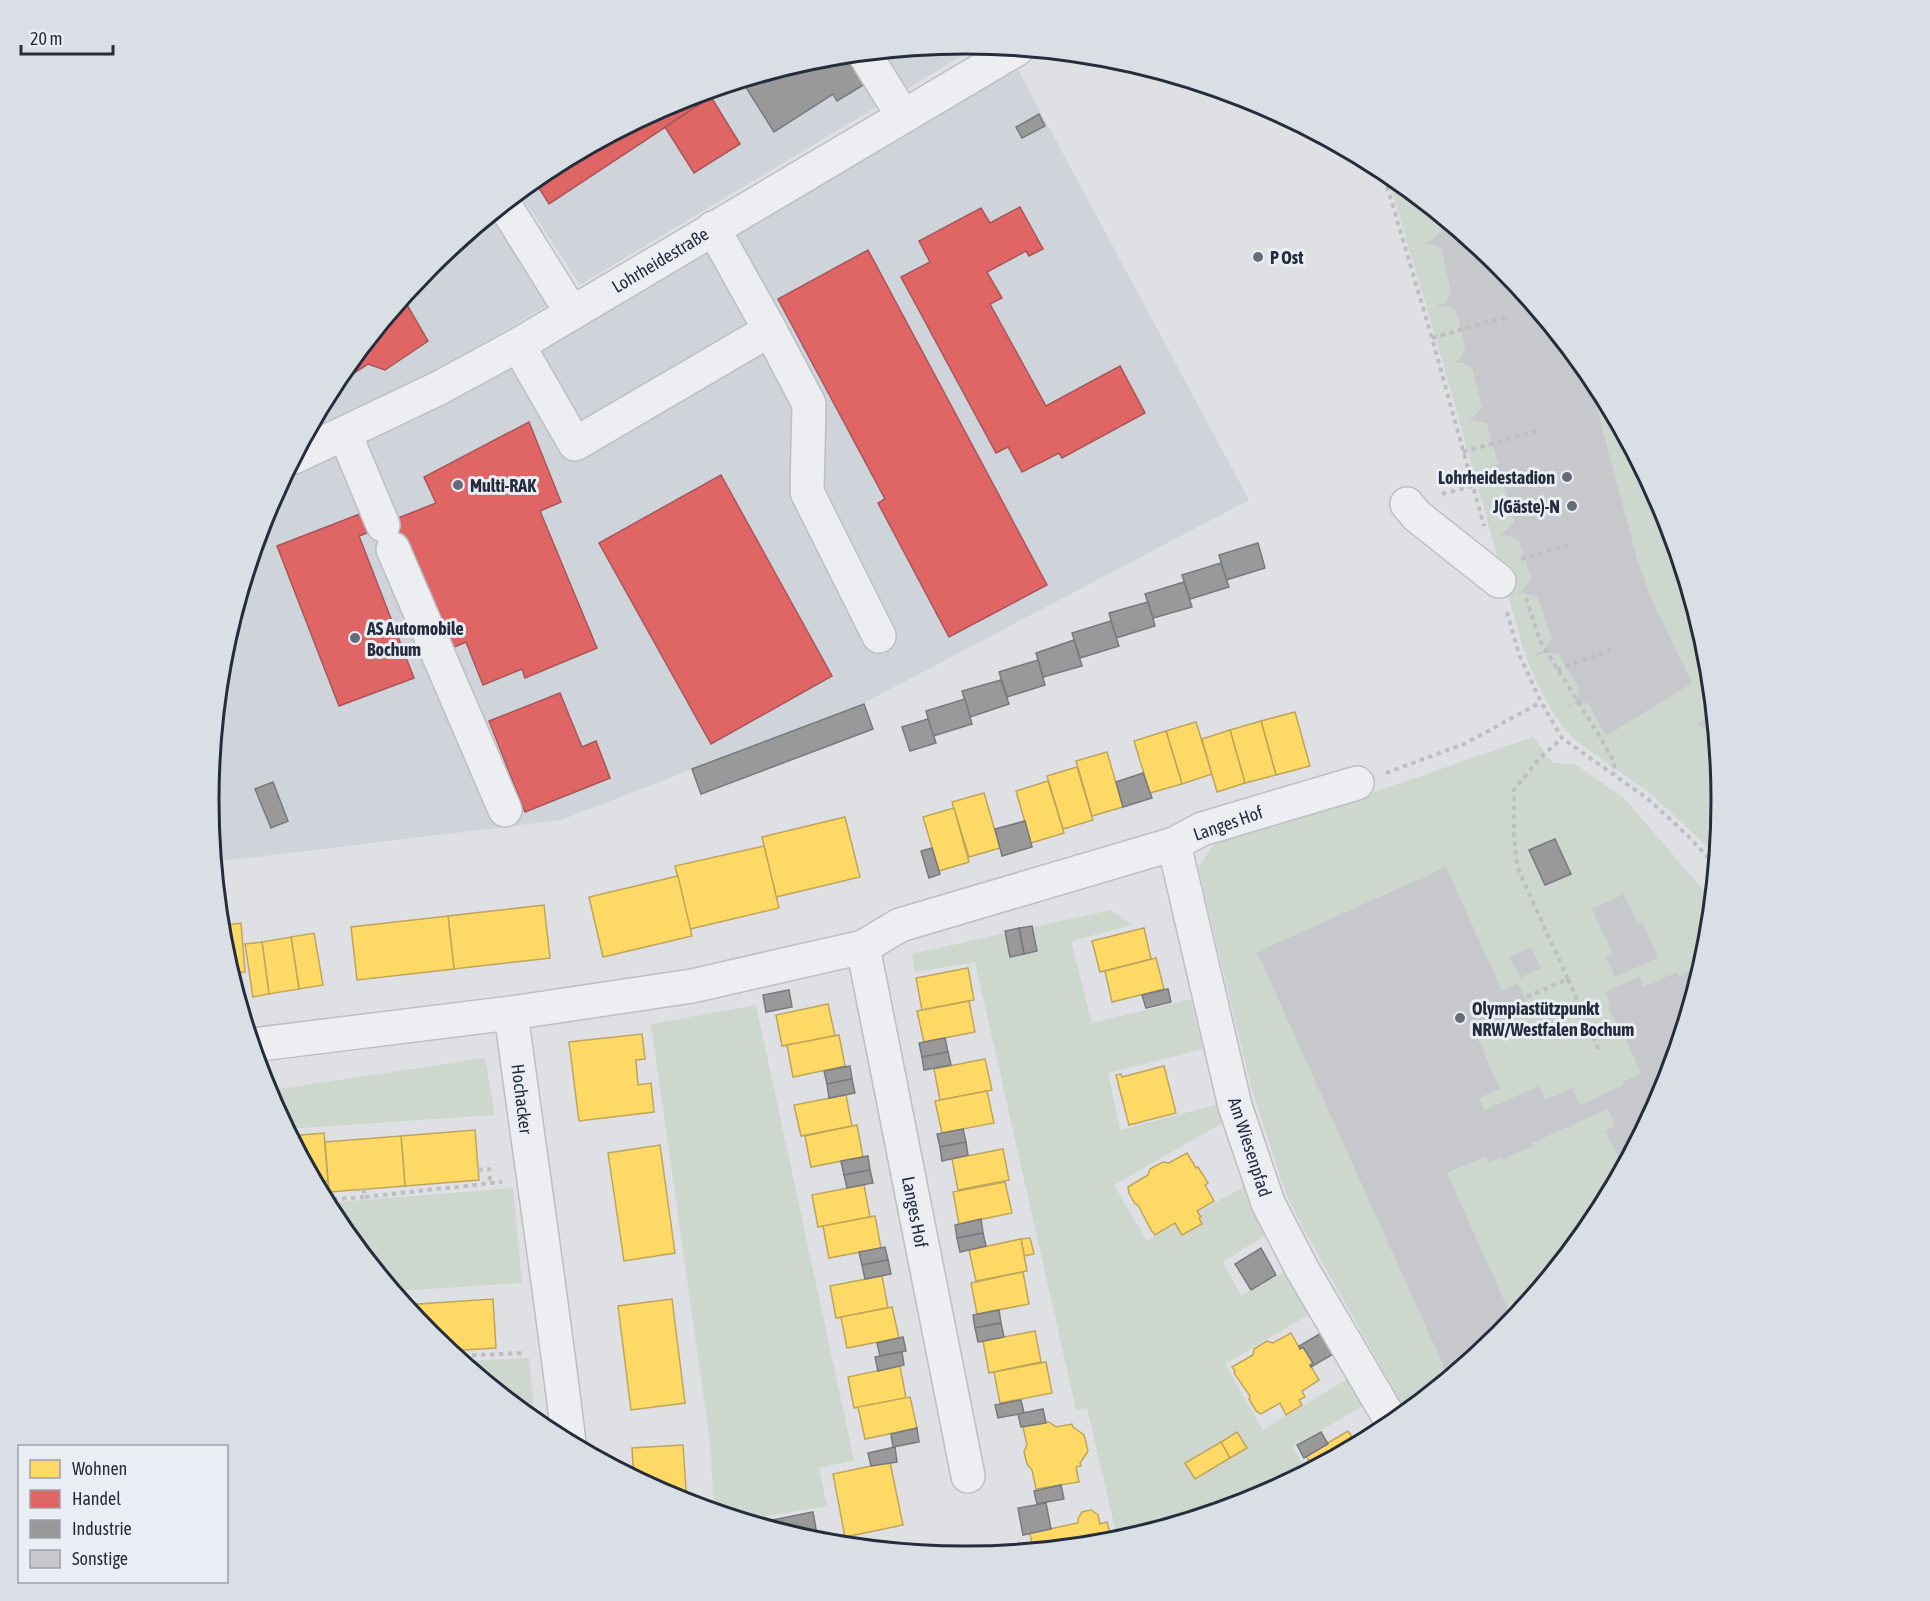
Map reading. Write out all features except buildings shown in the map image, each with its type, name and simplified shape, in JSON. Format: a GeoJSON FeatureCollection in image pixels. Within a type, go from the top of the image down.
{"type":"FeatureCollection","features":[{"type":"Feature","properties":{"kind":"street","name":"Lohrheidestraße"},"geometry":{"type":"LineString","coordinates":[[305,452],[439,388],[518,345],[1006,56]]}},
{"type":"Feature","properties":{"kind":"street"},"geometry":{"type":"LineString","coordinates":[[868,60],[903,116]]}},
{"type":"Feature","properties":{"kind":"street"},"geometry":{"type":"LineString","coordinates":[[508,210],[572,313]]}},
{"type":"Feature","properties":{"kind":"street"},"geometry":{"type":"LineString","coordinates":[[713,228],[809,404],[807,492],[879,636]]}},
{"type":"Feature","properties":{"kind":"street"},"geometry":{"type":"LineString","coordinates":[[518,345],[575,444],[770,330]]}},
{"type":"Feature","properties":{"kind":"street"},"geometry":{"type":"LineString","coordinates":[[345,434],[505,810]]}},
{"type":"Feature","properties":{"kind":"street"},"geometry":{"type":"LineString","coordinates":[[1407,504],[1417,516],[1511,585]]}},
{"type":"Feature","properties":{"kind":"street","name":"Langes Hof"},"geometry":{"type":"LineString","coordinates":[[511,1013],[692,986],[863,946],[900,925],[1174,844],[1202,829],[1357,783]]}},
{"type":"Feature","properties":{"kind":"street","name":"Am Wiesenpfad"},"geometry":{"type":"LineString","coordinates":[[1174,844],[1235,1106],[1268,1203],[1302,1269],[1388,1415]]}},
{"type":"Feature","properties":{"kind":"street","name":"Langes Hof"},"geometry":{"type":"LineString","coordinates":[[863,946],[968,1476]]}},
{"type":"Feature","properties":{"kind":"street"},"geometry":{"type":"LineString","coordinates":[[260,1044],[511,1013]]}},
{"type":"Feature","properties":{"kind":"street","name":"Hochacker"},"geometry":{"type":"LineString","coordinates":[[511,1013],[568,1432]]}},
{"type":"Feature","properties":{"kind":"path"},"geometry":{"type":"LineString","coordinates":[[1387,185],[1486,532]]}},
{"type":"Feature","properties":{"kind":"path"},"geometry":{"type":"LineString","coordinates":[[1432,338],[1509,316]]}},
{"type":"Feature","properties":{"kind":"path"},"geometry":{"type":"LineString","coordinates":[[1463,452],[1540,430]]}},
{"type":"Feature","properties":{"kind":"path"},"geometry":{"type":"LineString","coordinates":[[1550,552],[1572,544]]}},
{"type":"Feature","properties":{"kind":"path"},"geometry":{"type":"LineString","coordinates":[[1511,585],[1540,642],[1614,762],[1615,775]]}},
{"type":"Feature","properties":{"kind":"path"},"geometry":{"type":"LineString","coordinates":[[1511,585],[1519,654],[1541,702],[1562,738],[1648,799],[1709,859]]}},
{"type":"Feature","properties":{"kind":"path"},"geometry":{"type":"LineString","coordinates":[[1557,670],[1610,650]]}},
{"type":"Feature","properties":{"kind":"path"},"geometry":{"type":"LineString","coordinates":[[1357,783],[1464,744],[1541,702]]}},
{"type":"Feature","properties":{"kind":"path"},"geometry":{"type":"LineString","coordinates":[[1562,738],[1539,759],[1514,790],[1517,867],[1600,1053]]}},
{"type":"Feature","properties":{"kind":"path"},"geometry":{"type":"LineString","coordinates":[[1527,997],[1568,980]]}},
{"type":"Feature","properties":{"kind":"path"},"geometry":{"type":"LineString","coordinates":[[478,1170],[489,1169],[490,1183]]}},
{"type":"Feature","properties":{"kind":"path"},"geometry":{"type":"LineString","coordinates":[[334,1199],[532,1178]]}},
{"type":"Feature","properties":{"kind":"path"},"geometry":{"type":"LineString","coordinates":[[364,1190],[364,1197]]}},
{"type":"Feature","properties":{"kind":"path"},"geometry":{"type":"LineString","coordinates":[[466,1355],[558,1351]]}},
{"type":"Feature","properties":{"kind":"shaded area"},"geometry":{"type":"Polygon","coordinates":[[[965,54],[580,285],[524,199],[592,154],[679,111],[772,79],[868,60],[965,54]]]}},
{"type":"Feature","properties":{"kind":"shaded area"},"geometry":{"type":"Polygon","coordinates":[[[1016,66],[1249,500],[864,703],[561,820],[221,861],[220,752],[233,655],[258,561],[292,476],[360,445],[448,398],[1016,66]]]}},
{"type":"Feature","properties":{"kind":"shaded area","name":"Lohrheidestadion"},"geometry":{"type":"Polygon","coordinates":[[[1391,188],[1457,239],[1526,308],[1586,386],[1635,470],[1672,561],[1697,655],[1710,752],[1712,800],[1710,849],[1650,793],[1577,742],[1552,711],[1524,652],[1435,335],[1391,188]]]}},
{"type":"Feature","properties":{"kind":"shaded area"},"geometry":{"type":"Polygon","coordinates":[[[497,219],[551,303],[431,375],[316,433],[344,386],[404,308],[437,273],[497,219]]]}},
{"type":"Feature","properties":{"kind":"shaded area","name":"Olympiastützpunkt NRW/Westfalen Bochum"},"geometry":{"type":"Polygon","coordinates":[[[1533,737],[1553,763],[1575,764],[1624,798],[1706,893],[1697,946],[1672,1040],[1635,1131],[1611,1174],[1586,1215],[1526,1293],[1457,1362],[1402,1405],[1286,1194],[1251,1087],[1198,867],[1216,842],[1343,803],[1533,737]]]}},
{"type":"Feature","properties":{"kind":"shaded area"},"geometry":{"type":"Polygon","coordinates":[[[1111,910],[1133,925],[1071,941],[1092,1023],[1191,999],[1203,1049],[1108,1073],[1120,1130],[1219,1104],[1224,1122],[1114,1185],[1147,1241],[1245,1186],[1267,1234],[1223,1262],[1241,1296],[1288,1270],[1310,1314],[1225,1364],[1263,1430],[1349,1378],[1365,1405],[1293,1446],[1303,1465],[1251,1490],[1205,1507],[1158,1522],[1116,1532],[1087,1408],[1076,1410],[975,962],[915,972],[912,954],[1111,910]]]}},
{"type":"Feature","properties":{"kind":"shaded area"},"geometry":{"type":"Polygon","coordinates":[[[756,1005],[854,1460],[819,1468],[827,1506],[762,1517],[762,1519],[713,1503],[710,1442],[651,1024],[756,1005]]]}},
{"type":"Feature","properties":{"kind":"shaded area"},"geometry":{"type":"Polygon","coordinates":[[[485,1058],[495,1115],[294,1129],[277,1089],[485,1058]]]}},
{"type":"Feature","properties":{"kind":"shaded area"},"geometry":{"type":"Polygon","coordinates":[[[513,1188],[522,1283],[402,1290],[373,1255],[336,1202],[513,1188]]]}},
{"type":"Feature","properties":{"kind":"shaded area"},"geometry":{"type":"Polygon","coordinates":[[[529,1358],[534,1409],[511,1393],[471,1361],[529,1358]]]}},
{"type":"Feature","properties":{"kind":"place","name":"P Ost"},"geometry":{"type":"Point","coordinates":[1258,257]}},
{"type":"Feature","properties":{"kind":"place","name":"Lohrheidestadion"},"geometry":{"type":"Point","coordinates":[1567,477]}},
{"type":"Feature","properties":{"kind":"place","name":"Multi-RAK"},"geometry":{"type":"Point","coordinates":[458,485]}},
{"type":"Feature","properties":{"kind":"place","name":"J(Gäste)-N"},"geometry":{"type":"Point","coordinates":[1572,506]}},
{"type":"Feature","properties":{"kind":"place","name":"AS Automobile Bochum"},"geometry":{"type":"Point","coordinates":[355,638]}},
{"type":"Feature","properties":{"kind":"place","name":"Olympiastützpunkt NRW/Westfalen Bochum"},"geometry":{"type":"Point","coordinates":[1460,1018]}}]}
